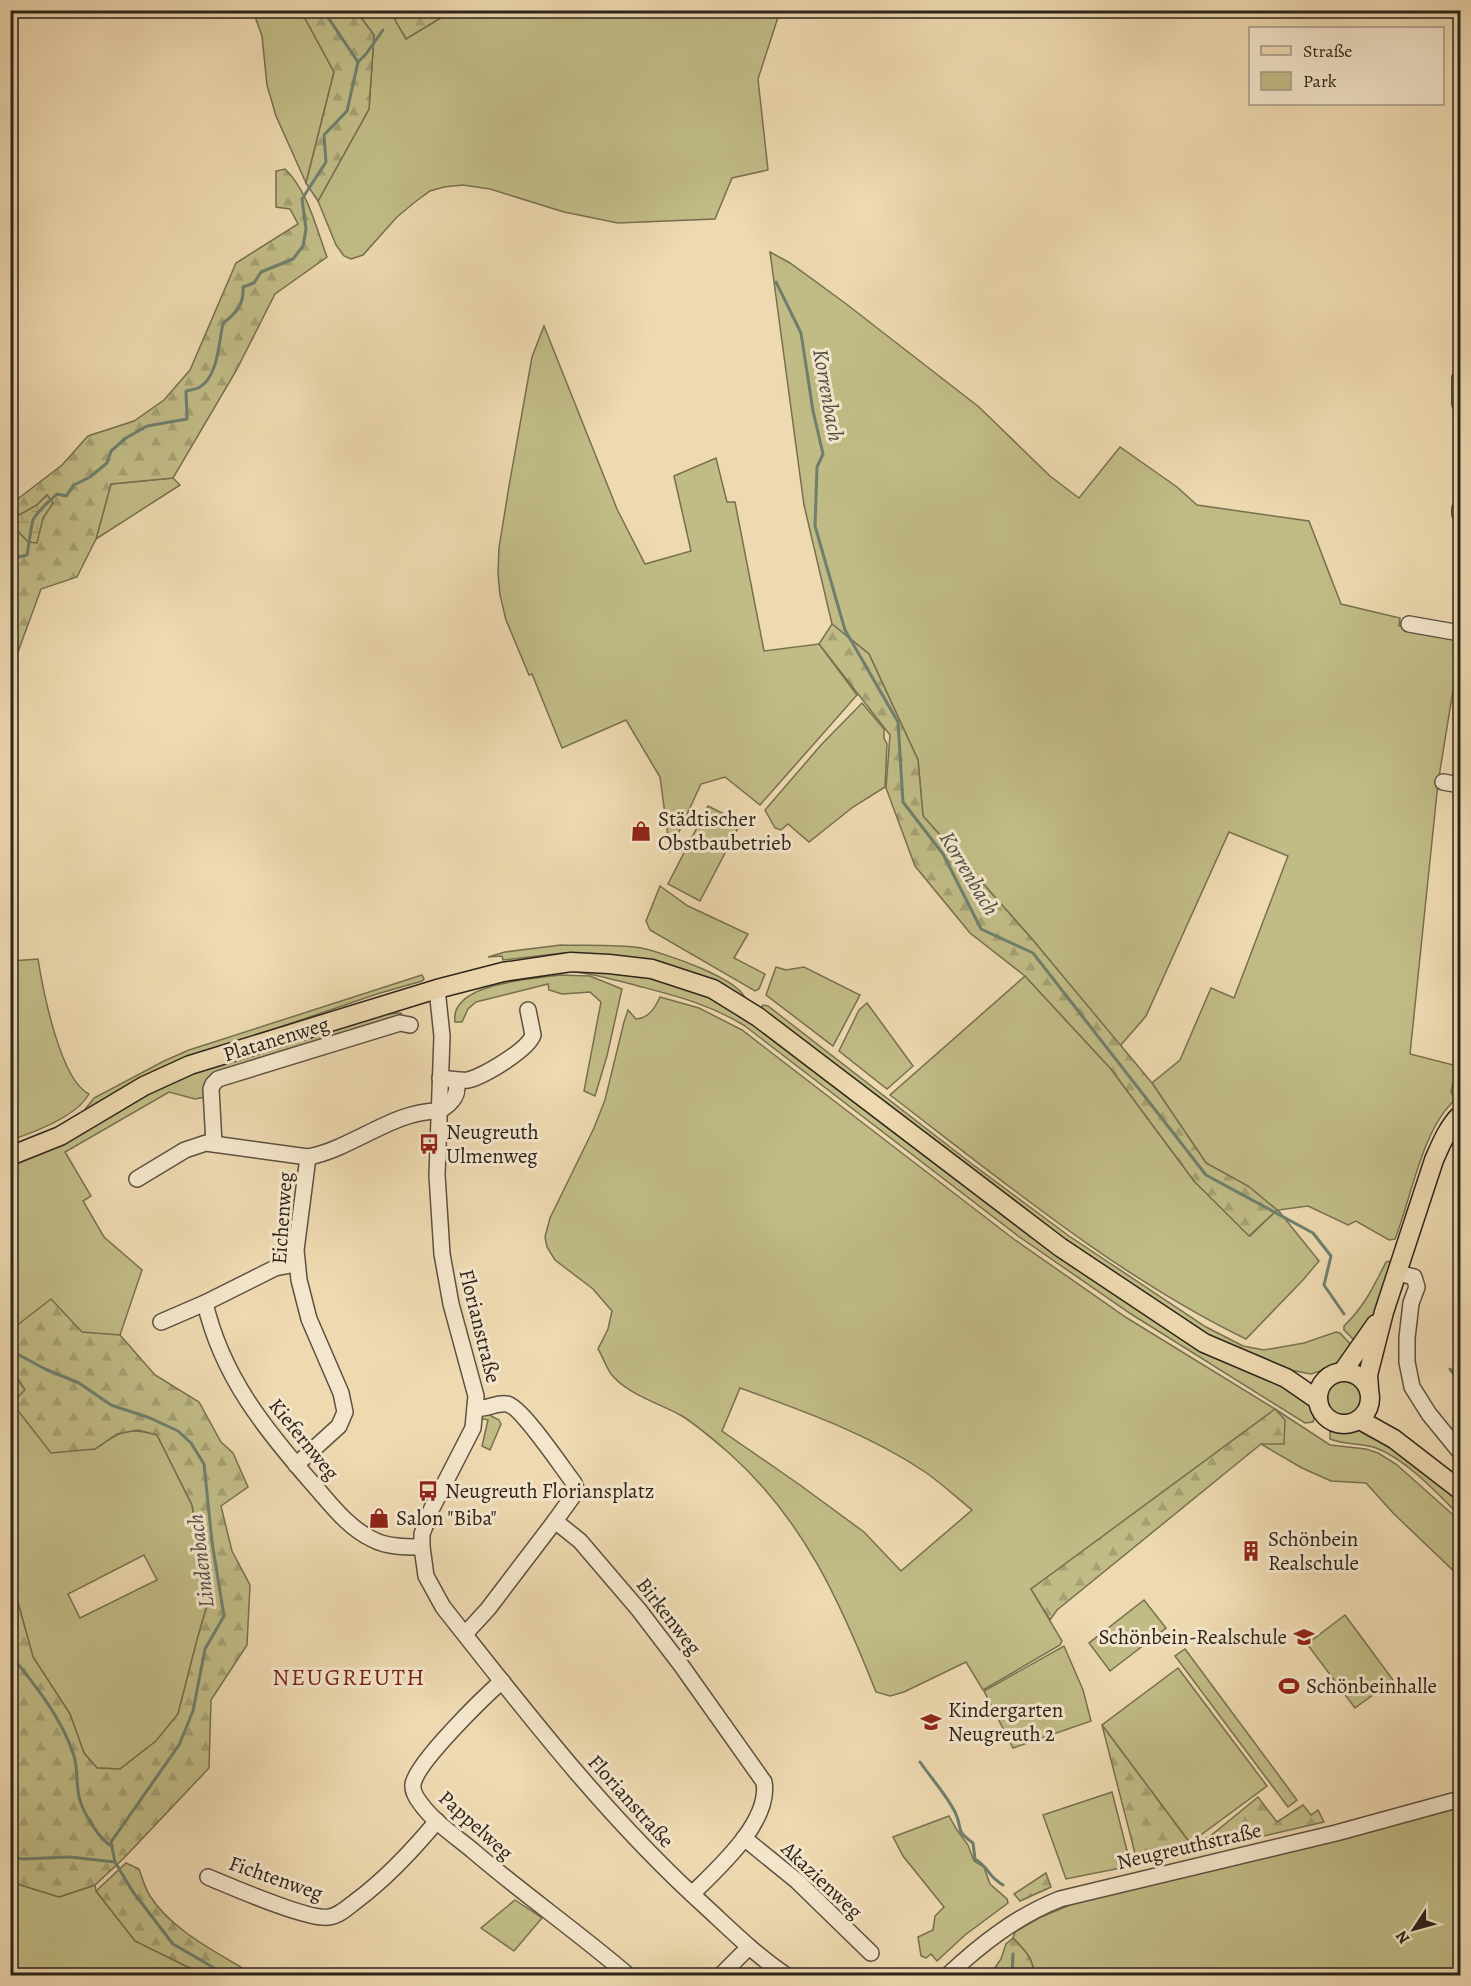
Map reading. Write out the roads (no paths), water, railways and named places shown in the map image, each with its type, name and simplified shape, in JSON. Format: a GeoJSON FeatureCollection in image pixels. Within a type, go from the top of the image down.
{"type":"FeatureCollection","features":[{"type":"Feature","properties":{"kind":"main road"},"geometry":{"type":"LineString","coordinates":[[10,1156],[60,1136],[144,1086],[178,1069],[437,989],[503,972],[571,962],[652,969],[713,988],[758,1017],[1060,1246],[1204,1343],[1286,1378],[1318,1400]]}},
{"type":"Feature","properties":{"kind":"main road"},"geometry":{"type":"LineString","coordinates":[[1394,1439],[1374,1409],[1368,1375],[1384,1312],[1434,1160],[1454,1121],[1461,1115]]}},
{"type":"Feature","properties":{"kind":"main road"},"geometry":{"type":"LineString","coordinates":[[1343,1371],[1384,1312]]}},
{"type":"Feature","properties":{"kind":"main road"},"geometry":{"type":"LineString","coordinates":[[1343,1371],[1358,1375],[1364,1380],[1370,1392],[1366,1413],[1360,1420],[1345,1425],[1329,1420],[1323,1415],[1318,1400],[1320,1386],[1324,1380],[1336,1372],[1343,1371]]}},
{"type":"Feature","properties":{"kind":"main road"},"geometry":{"type":"LineString","coordinates":[[1286,1378],[1324,1380]]}},
{"type":"Feature","properties":{"kind":"main road"},"geometry":{"type":"LineString","coordinates":[[1360,1420],[1394,1439],[1461,1490]]}},
{"type":"Feature","properties":{"kind":"street"},"geometry":{"type":"LineString","coordinates":[[1460,378],[1461,404]]}},
{"type":"Feature","properties":{"kind":"street"},"geometry":{"type":"LineString","coordinates":[[1461,509],[1461,514]]}},
{"type":"Feature","properties":{"kind":"street"},"geometry":{"type":"LineString","coordinates":[[1409,624],[1461,633]]}},
{"type":"Feature","properties":{"kind":"street"},"geometry":{"type":"LineString","coordinates":[[1443,782],[1461,786]]}},
{"type":"Feature","properties":{"kind":"street"},"geometry":{"type":"LineString","coordinates":[[437,989],[448,1079],[458,1089],[456,1095],[439,1111]]}},
{"type":"Feature","properties":{"kind":"street"},"geometry":{"type":"LineString","coordinates":[[448,1079],[466,1080],[492,1070],[528,1044],[533,1035],[528,1010]]}},
{"type":"Feature","properties":{"kind":"street","name":"Platanenweg"},"geometry":{"type":"LineString","coordinates":[[214,1144],[211,1089],[213,1083],[218,1079],[400,1023],[410,1025]]}},
{"type":"Feature","properties":{"kind":"street","name":"Eichenweg"},"geometry":{"type":"LineString","coordinates":[[296,1465],[339,1426],[345,1412],[341,1393],[309,1319],[296,1264],[308,1157],[330,1150],[411,1115],[439,1111]]}},
{"type":"Feature","properties":{"kind":"street","name":"Florianstraße"},"geometry":{"type":"LineString","coordinates":[[439,1111],[437,1183],[442,1260],[450,1305],[476,1396],[473,1428],[425,1522],[422,1547],[424,1567],[430,1586],[443,1607],[598,1799],[650,1855],[749,1947],[787,1976]]}},
{"type":"Feature","properties":{"kind":"street"},"geometry":{"type":"LineString","coordinates":[[137,1179],[190,1148],[206,1143],[308,1157]]}},
{"type":"Feature","properties":{"kind":"street"},"geometry":{"type":"LineString","coordinates":[[161,1322],[275,1268],[296,1264]]}},
{"type":"Feature","properties":{"kind":"street"},"geometry":{"type":"LineString","coordinates":[[1398,1273],[1413,1277],[1417,1287],[1411,1302],[1407,1338],[1407,1362],[1412,1387],[1429,1414],[1461,1452]]}},
{"type":"Feature","properties":{"kind":"street","name":"Kiefernweg"},"geometry":{"type":"LineString","coordinates":[[205,1303],[216,1342],[235,1383],[255,1413],[296,1465],[332,1506],[362,1534],[375,1541],[389,1545],[422,1547]]}},
{"type":"Feature","properties":{"kind":"street"},"geometry":{"type":"LineString","coordinates":[[465,1634],[488,1609],[575,1492],[574,1483],[517,1408],[505,1403],[482,1409],[475,1408]]}},
{"type":"Feature","properties":{"kind":"street","name":"Birkenweg"},"geometry":{"type":"LineString","coordinates":[[555,1521],[580,1541],[639,1610],[764,1782],[764,1797],[756,1818],[744,1838],[692,1894]]}},
{"type":"Feature","properties":{"kind":"street","name":"Pappelweg"},"geometry":{"type":"LineString","coordinates":[[502,1681],[467,1715],[416,1774],[414,1793],[437,1821],[513,1886],[629,1976]]}},
{"type":"Feature","properties":{"kind":"street","name":"Neugreuthstraße"},"geometry":{"type":"LineString","coordinates":[[947,1976],[1002,1930],[1030,1912],[1060,1899],[1260,1852],[1461,1799]]}},
{"type":"Feature","properties":{"kind":"street","name":"Fichtenweg"},"geometry":{"type":"LineString","coordinates":[[207,1877],[299,1912],[322,1918],[330,1917],[345,1909],[379,1883],[403,1860],[437,1821]]}},
{"type":"Feature","properties":{"kind":"street","name":"Akazienweg"},"geometry":{"type":"LineString","coordinates":[[744,1838],[797,1881],[872,1953]]}},
{"type":"Feature","properties":{"kind":"street"},"geometry":{"type":"LineString","coordinates":[[720,1976],[749,1947]]}},
{"type":"Feature","properties":{"kind":"waterway"},"geometry":{"type":"LineString","coordinates":[[323,10],[358,62]]}},
{"type":"Feature","properties":{"kind":"waterway"},"geometry":{"type":"LineString","coordinates":[[396,18],[405,10]]}},
{"type":"Feature","properties":{"kind":"waterway"},"geometry":{"type":"LineString","coordinates":[[358,62],[383,30]]}},
{"type":"Feature","properties":{"kind":"waterway","name":"Lindenbach"},"geometry":{"type":"LineString","coordinates":[[10,559],[27,555],[33,520],[41,509],[57,494],[66,496],[74,485],[90,477],[107,463],[111,451],[126,438],[147,426],[187,419],[186,391],[200,387],[211,375],[217,358],[223,323],[239,308],[243,287],[254,283],[261,272],[293,259],[303,246],[306,229],[302,199],[326,162],[324,135],[347,111],[358,62]]}},
{"type":"Feature","properties":{"kind":"waterway","name":"Korrenbach"},"geometry":{"type":"LineString","coordinates":[[776,282],[801,333],[813,411],[823,454],[817,467],[815,526],[845,630],[898,722],[903,802],[943,854],[981,929],[1033,953],[1206,1175],[1313,1233],[1331,1256],[1324,1285],[1344,1314]]}},
{"type":"Feature","properties":{"kind":"waterway","name":"Lindenbach"},"geometry":{"type":"LineString","coordinates":[[10,1350],[45,1369],[79,1383],[111,1405],[150,1418],[178,1431],[191,1443],[204,1464],[212,1542],[224,1616],[205,1649],[193,1711],[179,1745],[111,1842],[115,1862],[133,1892],[173,1944],[216,1969],[236,1976]]}},
{"type":"Feature","properties":{"kind":"waterway","name":"Korrenbach"},"geometry":{"type":"LineString","coordinates":[[1450,1369],[1460,1382]]}},
{"type":"Feature","properties":{"kind":"waterway"},"geometry":{"type":"LineString","coordinates":[[10,1654],[38,1690],[62,1728],[75,1761],[81,1803],[97,1832],[112,1846]]}},
{"type":"Feature","properties":{"kind":"waterway"},"geometry":{"type":"LineString","coordinates":[[920,1762],[951,1805],[958,1818],[961,1831],[973,1843],[975,1859],[1003,1885]]}},
{"type":"Feature","properties":{"kind":"waterway"},"geometry":{"type":"LineString","coordinates":[[10,1857],[23,1859],[70,1857],[115,1862]]}},
{"type":"Feature","properties":{"kind":"waterway"},"geometry":{"type":"LineString","coordinates":[[1012,1976],[1013,1954]]}},
{"type":"Feature","properties":{"kind":"place","name":"Städtischer Obstbaubetrieb"},"geometry":{"type":"Point","coordinates":[641,831]}},
{"type":"Feature","properties":{"kind":"place","name":"Neugreuth Ulmenweg"},"geometry":{"type":"Point","coordinates":[429,1144]}},
{"type":"Feature","properties":{"kind":"place","name":"Neugreuth Floriansplatz"},"geometry":{"type":"Point","coordinates":[428,1491]}},
{"type":"Feature","properties":{"kind":"place","name":"Salon \"Biba\""},"geometry":{"type":"Point","coordinates":[379,1518]}},
{"type":"Feature","properties":{"kind":"place","name":"Schönbein Realschule"},"geometry":{"type":"Point","coordinates":[1251,1551]}},
{"type":"Feature","properties":{"kind":"place","name":"Schönbein-Realschule"},"geometry":{"type":"Point","coordinates":[1304,1637]}},
{"type":"Feature","properties":{"kind":"place","name":"Schönbeinhalle"},"geometry":{"type":"Point","coordinates":[1289,1686]}},
{"type":"Feature","properties":{"kind":"place","name":"Kindergarten Neugreuth 2"},"geometry":{"type":"Point","coordinates":[931,1722]}},
{"type":"Feature","properties":{"kind":"district","name":"NEUGREUTH"},"geometry":{"type":"Point","coordinates":[349,1677]}}]}
